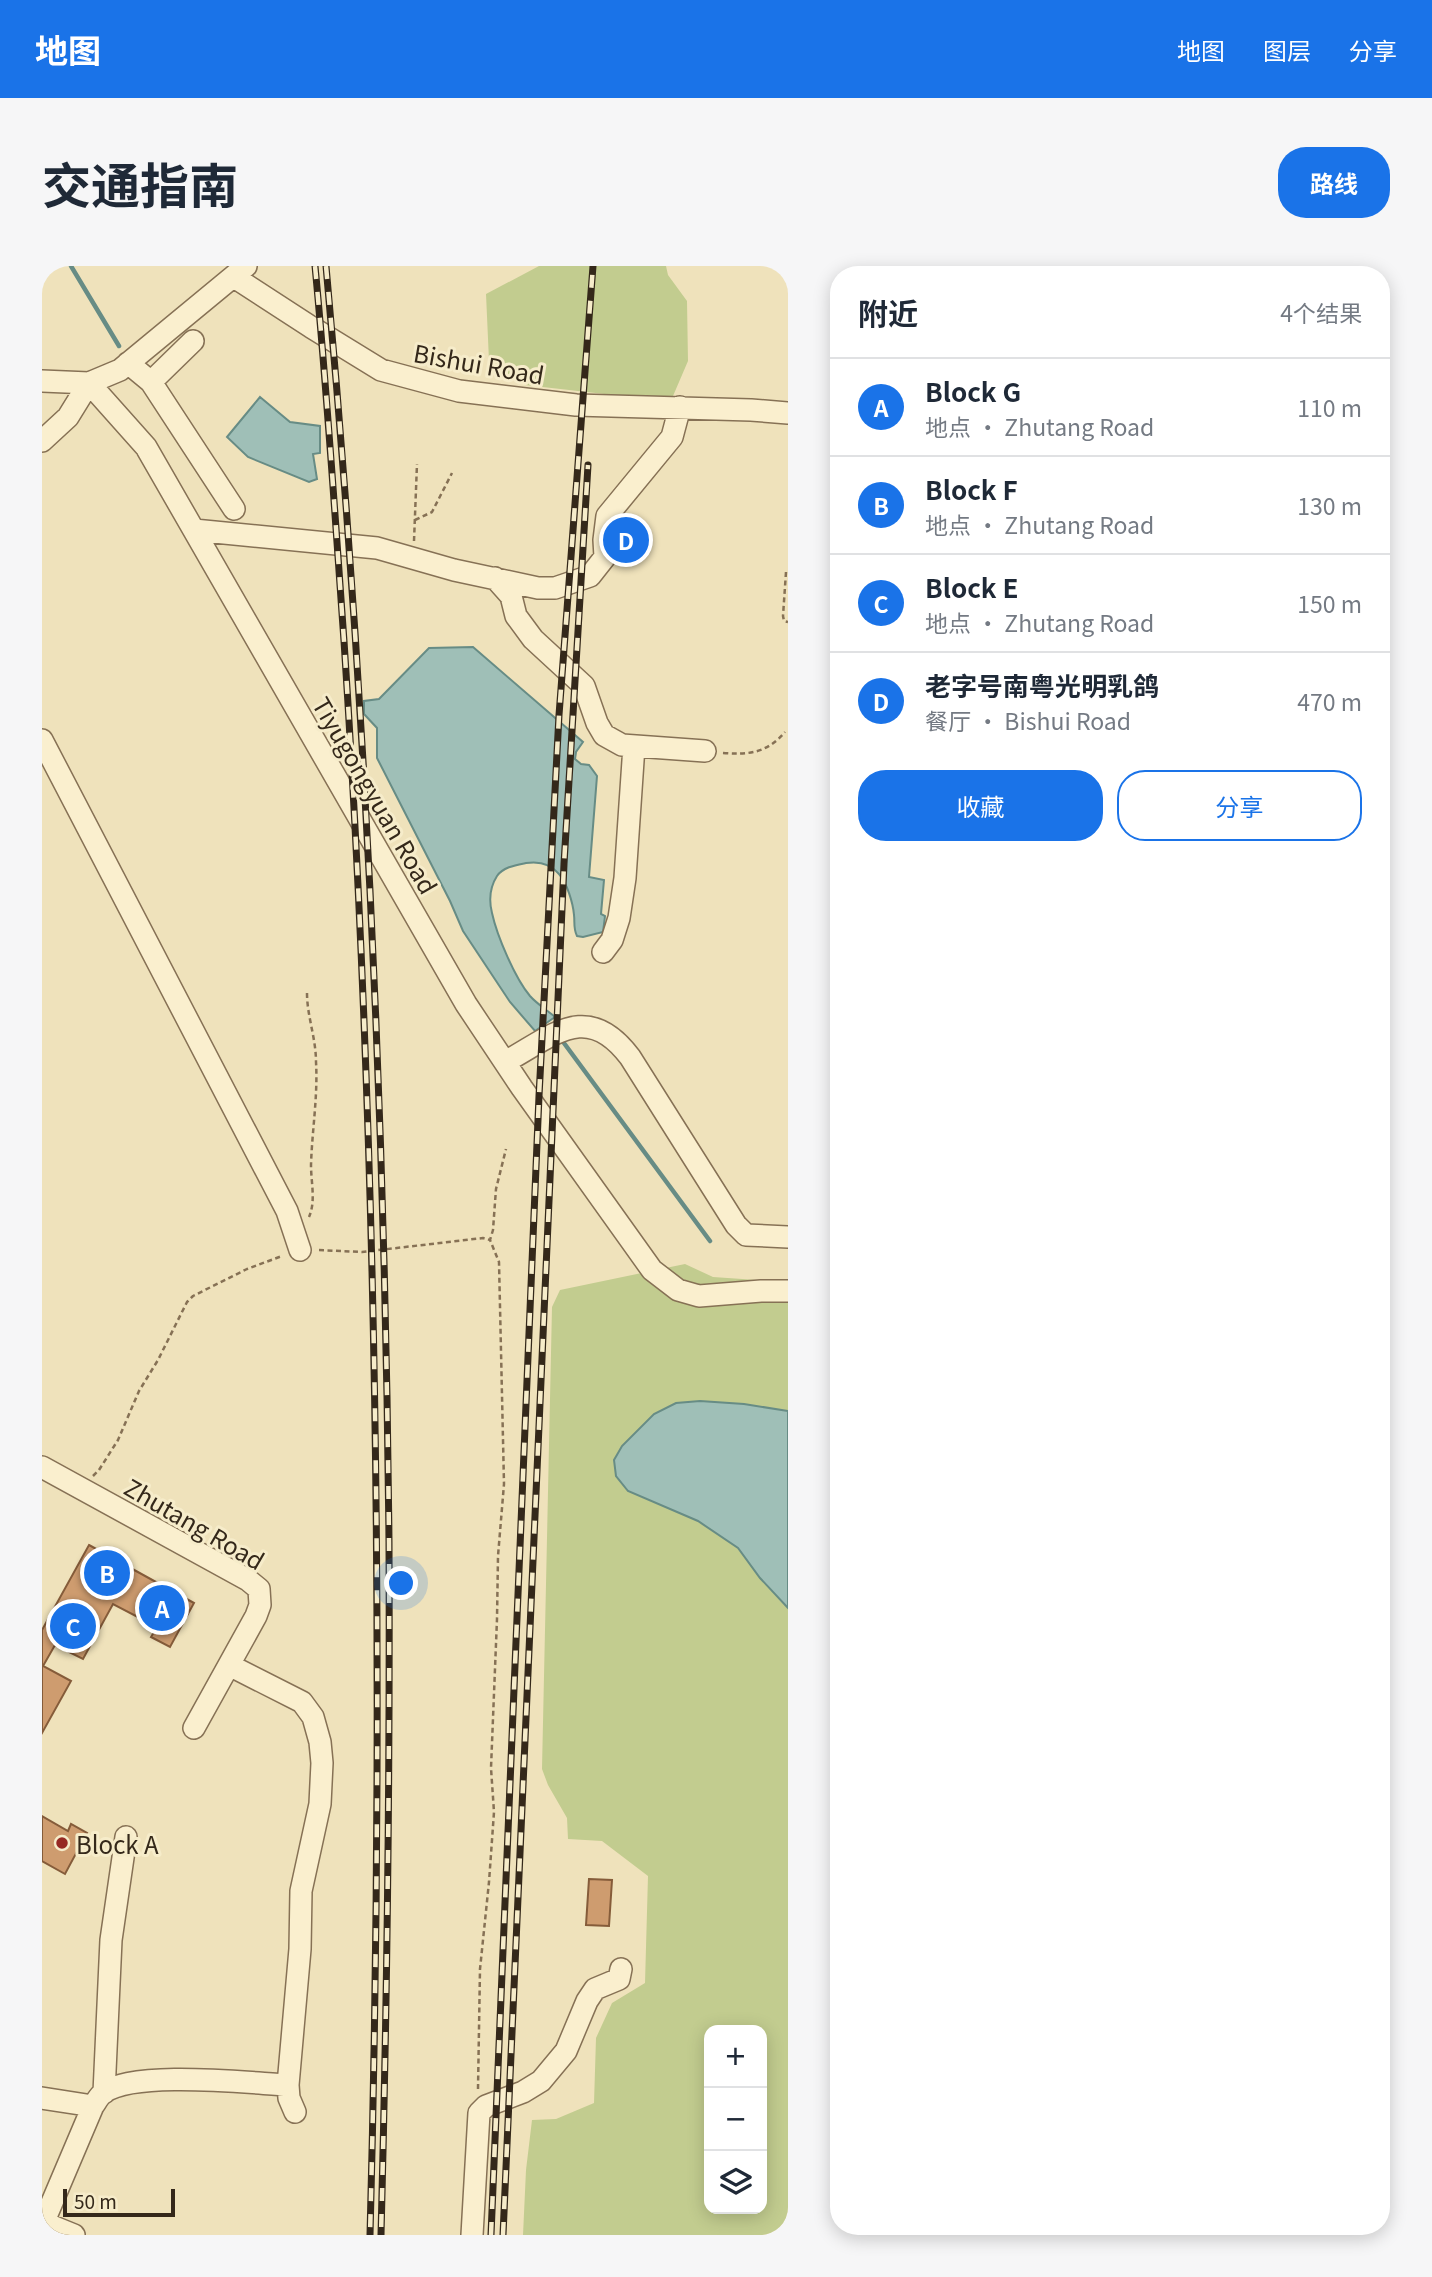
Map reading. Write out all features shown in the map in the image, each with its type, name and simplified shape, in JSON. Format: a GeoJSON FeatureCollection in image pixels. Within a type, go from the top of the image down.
{"type":"FeatureCollection","features":[{"type":"Feature","properties":{"kind":"street","name":"Bishui Road"},"geometry":{"type":"LineString","coordinates":[[89,383],[120,370],[240,271],[311,327],[381,370],[459,391],[576,405],[788,413]]}},
{"type":"Feature","properties":{"kind":"street"},"geometry":{"type":"LineString","coordinates":[[150,382],[193,341]]}},
{"type":"Feature","properties":{"kind":"street"},"geometry":{"type":"LineString","coordinates":[[128,363],[150,382],[234,509]]}},
{"type":"Feature","properties":{"kind":"street"},"geometry":{"type":"LineString","coordinates":[[42,381],[89,383],[68,417],[42,441]]}},
{"type":"Feature","properties":{"kind":"street","name":"Tiyugongyuan Road"},"geometry":{"type":"LineString","coordinates":[[89,383],[146,447],[466,1004],[652,1270],[678,1290],[699,1296],[788,1291]]}},
{"type":"Feature","properties":{"kind":"street"},"geometry":{"type":"LineString","coordinates":[[194,530],[377,548],[538,588],[555,588],[590,576],[605,557],[607,516],[672,437],[680,407]]}},
{"type":"Feature","properties":{"kind":"street"},"geometry":{"type":"LineString","coordinates":[[495,578],[510,596],[516,616],[533,639],[584,686],[604,735],[622,746],[705,751]]}},
{"type":"Feature","properties":{"kind":"street"},"geometry":{"type":"LineString","coordinates":[[42,740],[293,1226],[300,1250]]}},
{"type":"Feature","properties":{"kind":"street"},"geometry":{"type":"LineString","coordinates":[[603,952],[612,940],[625,878],[634,746]]}},
{"type":"Feature","properties":{"kind":"street"},"geometry":{"type":"LineString","coordinates":[[505,1062],[566,1028],[582,1026],[598,1030],[622,1046],[736,1225],[746,1235],[788,1237]]}},
{"type":"Feature","properties":{"kind":"street","name":"Zhutang Road"},"geometry":{"type":"LineString","coordinates":[[42,1467],[248,1580],[259,1589],[260,1605],[194,1728]]}},
{"type":"Feature","properties":{"kind":"street"},"geometry":{"type":"LineString","coordinates":[[229,1665],[302,1702],[313,1717],[320,1742],[320,1804],[301,1891],[300,1949],[288,2085],[289,2098],[295,2112]]}},
{"type":"Feature","properties":{"kind":"street"},"geometry":{"type":"LineString","coordinates":[[74,2235],[42,2224],[98,2099],[111,1940],[126,1837]]}},
{"type":"Feature","properties":{"kind":"street"},"geometry":{"type":"LineString","coordinates":[[472,2235],[477,2119],[482,2108],[523,2092],[541,2081],[566,2051],[587,2001],[595,1989],[618,1979],[621,1969]]}},
{"type":"Feature","properties":{"kind":"street"},"geometry":{"type":"LineString","coordinates":[[42,2098],[98,2099],[128,2084],[168,2080],[288,2085]]}},
{"type":"Feature","properties":{"kind":"path"},"geometry":{"type":"LineString","coordinates":[[413,558],[417,464]]}},
{"type":"Feature","properties":{"kind":"path"},"geometry":{"type":"LineString","coordinates":[[415,520],[432,512],[452,473]]}},
{"type":"Feature","properties":{"kind":"path"},"geometry":{"type":"LineString","coordinates":[[786,572],[783,615],[784,621],[788,622]]}},
{"type":"Feature","properties":{"kind":"path"},"geometry":{"type":"LineString","coordinates":[[705,751],[746,754],[775,744],[785,732]]}},
{"type":"Feature","properties":{"kind":"path"},"geometry":{"type":"LineString","coordinates":[[293,1226],[309,1217],[314,1200],[312,1158],[317,1064],[307,1011],[307,993]]}},
{"type":"Feature","properties":{"kind":"path"},"geometry":{"type":"LineString","coordinates":[[482,2108],[477,2081],[478,2018],[494,1812],[491,1768],[498,1556],[504,1484],[499,1262],[490,1240],[496,1189],[506,1149]]}},
{"type":"Feature","properties":{"kind":"path"},"geometry":{"type":"LineString","coordinates":[[80,1488],[99,1471],[118,1440],[139,1391],[187,1302],[193,1296],[247,1269],[300,1250],[362,1252],[483,1238],[490,1240]]}},
{"type":"Feature","properties":{"kind":"green space"},"geometry":{"type":"Polygon","coordinates":[[[539,266],[666,266],[668,275],[687,301],[688,361],[673,396],[622,396],[525,385],[489,361],[486,294],[539,266]]]}},
{"type":"Feature","properties":{"kind":"green space"},"geometry":{"type":"Polygon","coordinates":[[[685,1264],[713,1277],[788,1282],[788,2235],[523,2235],[532,2120],[556,2119],[594,2103],[596,2038],[612,2003],[645,1983],[648,1876],[602,1841],[568,1839],[567,1818],[542,1769],[552,1307],[560,1290],[685,1264]]]}},
{"type":"Feature","properties":{"kind":"water"},"geometry":{"type":"Polygon","coordinates":[[[260,397],[290,422],[320,426],[320,453],[313,454],[317,479],[309,482],[248,457],[227,437],[260,397]]]}},
{"type":"Feature","properties":{"kind":"water"},"geometry":{"type":"Polygon","coordinates":[[[473,647],[583,742],[575,759],[581,764],[589,765],[597,776],[589,877],[604,880],[601,914],[605,916],[603,932],[577,936],[567,888],[556,870],[548,865],[531,862],[506,868],[497,876],[492,889],[494,922],[513,968],[530,996],[555,1017],[535,1031],[510,1002],[463,931],[377,758],[377,728],[364,714],[364,701],[379,699],[429,648],[473,647]]]}},
{"type":"Feature","properties":{"kind":"water"},"geometry":{"type":"Polygon","coordinates":[[[700,1401],[788,1411],[788,1608],[760,1578],[738,1548],[698,1521],[628,1491],[616,1476],[614,1460],[622,1446],[654,1414],[676,1403],[700,1401]]]}},
{"type":"Feature","properties":{"kind":"building"},"geometry":{"type":"Polygon","coordinates":[[[89,1545],[194,1603],[170,1647],[151,1637],[157,1627],[113,1604],[83,1659],[55,1645],[43,1666],[71,1681],[42,1733],[42,1630],[89,1545]]]}},
{"type":"Feature","properties":{"kind":"building","name":"Block A"},"geometry":{"type":"Polygon","coordinates":[[[42,1816],[68,1831],[71,1824],[87,1833],[65,1874],[42,1861],[42,1816]]]}},
{"type":"Feature","properties":{"kind":"building"},"geometry":{"type":"Polygon","coordinates":[[[589,1879],[612,1880],[609,1926],[586,1925],[589,1879]]]}},
{"type":"Feature","properties":{"kind":"waterway"},"geometry":{"type":"LineString","coordinates":[[71,266],[119,346]]}},
{"type":"Feature","properties":{"kind":"waterway"},"geometry":{"type":"LineString","coordinates":[[561,1039],[710,1241]]}},
{"type":"Feature","properties":{"kind":"railway"},"geometry":{"type":"LineString","coordinates":[[315,266],[334,500],[356,840],[371,1238],[377,1836],[370,2235]]}},
{"type":"Feature","properties":{"kind":"railway"},"geometry":{"type":"LineString","coordinates":[[326,266],[362,744],[383,1223],[389,1629],[388,1888],[381,2235]]}},
{"type":"Feature","properties":{"kind":"railway"},"geometry":{"type":"LineString","coordinates":[[491,2235],[539,1096],[559,715],[593,266]]}},
{"type":"Feature","properties":{"kind":"railway"},"geometry":{"type":"LineString","coordinates":[[503,2235],[564,864],[588,465]]}},
{"type":"Feature","properties":{"kind":"place","name":"老字号南粤光明乳鸽"},"geometry":{"type":"Point","coordinates":[626,540]}},
{"type":"Feature","properties":{"kind":"place","name":"Block F"},"geometry":{"type":"Point","coordinates":[107,1573]}},
{"type":"Feature","properties":{"kind":"place","name":"Block G"},"geometry":{"type":"Point","coordinates":[162,1608]}},
{"type":"Feature","properties":{"kind":"place","name":"Block E"},"geometry":{"type":"Point","coordinates":[73,1626]}},
{"type":"Feature","properties":{"kind":"place","name":"Block A"},"geometry":{"type":"Point","coordinates":[62,1843]}}]}
